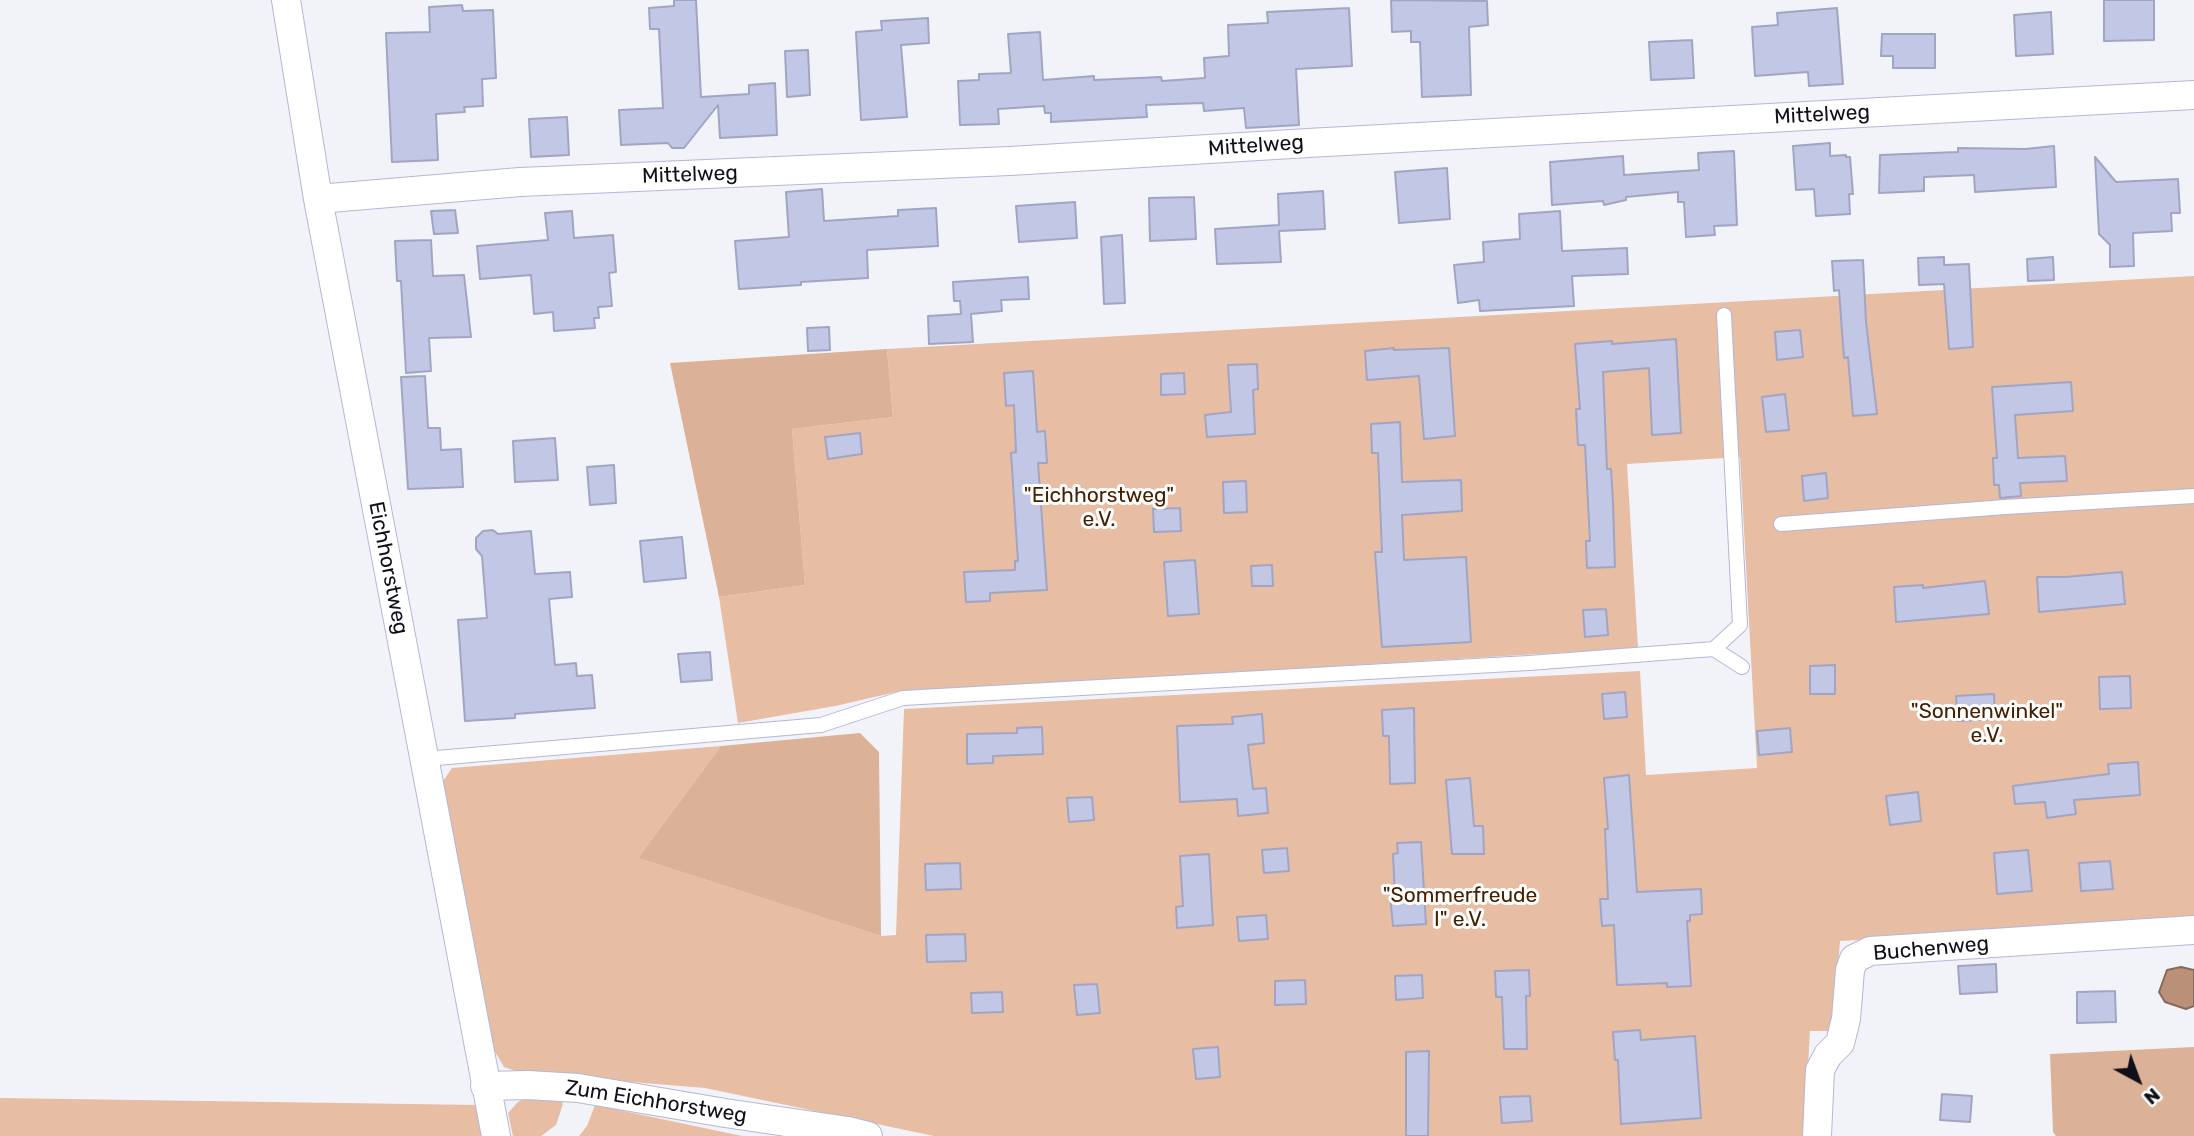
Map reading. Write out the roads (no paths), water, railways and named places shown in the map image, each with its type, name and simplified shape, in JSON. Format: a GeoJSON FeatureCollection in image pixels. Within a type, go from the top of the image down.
{"type":"FeatureCollection","features":[{"type":"Feature","properties":{"kind":"street","name":"Eichhorstweg"},"geometry":{"type":"LineString","coordinates":[[286,0],[318,199],[496,1136]]}},
{"type":"Feature","properties":{"kind":"street","name":"Mittelweg"},"geometry":{"type":"LineString","coordinates":[[318,199],[520,182],[1010,162],[1308,143],[2194,95]]}},
{"type":"Feature","properties":{"kind":"street","name":"Buchenweg"},"geometry":{"type":"LineString","coordinates":[[1817,1136],[1820,1070],[1828,1055],[1840,1043],[1846,1019],[1850,970],[1854,959],[1870,951],[2194,930]]}},
{"type":"Feature","properties":{"kind":"street","name":"Zum Eichhorstweg"},"geometry":{"type":"LineString","coordinates":[[485,1086],[578,1088],[868,1136]]}},
{"type":"Feature","properties":{"kind":"lane"},"geometry":{"type":"LineString","coordinates":[[1714,649],[1740,625],[1724,315]]}},
{"type":"Feature","properties":{"kind":"lane"},"geometry":{"type":"LineString","coordinates":[[1780,524],[2194,496]]}},
{"type":"Feature","properties":{"kind":"lane"},"geometry":{"type":"LineString","coordinates":[[425,759],[821,725],[903,698],[1529,663],[1714,649],[1742,667]]}},
{"type":"Feature","properties":{"kind":"park label","name":"\"Eichhorstweg\" e.V."},"geometry":{"type":"Point","coordinates":[1099,508]}},
{"type":"Feature","properties":{"kind":"park label","name":"\"Sonnenwinkel\" e.V."},"geometry":{"type":"Point","coordinates":[1987,724]}},
{"type":"Feature","properties":{"kind":"park label","name":"\"Sommerfreude I\" e.V."},"geometry":{"type":"Point","coordinates":[1460,908]}}]}
